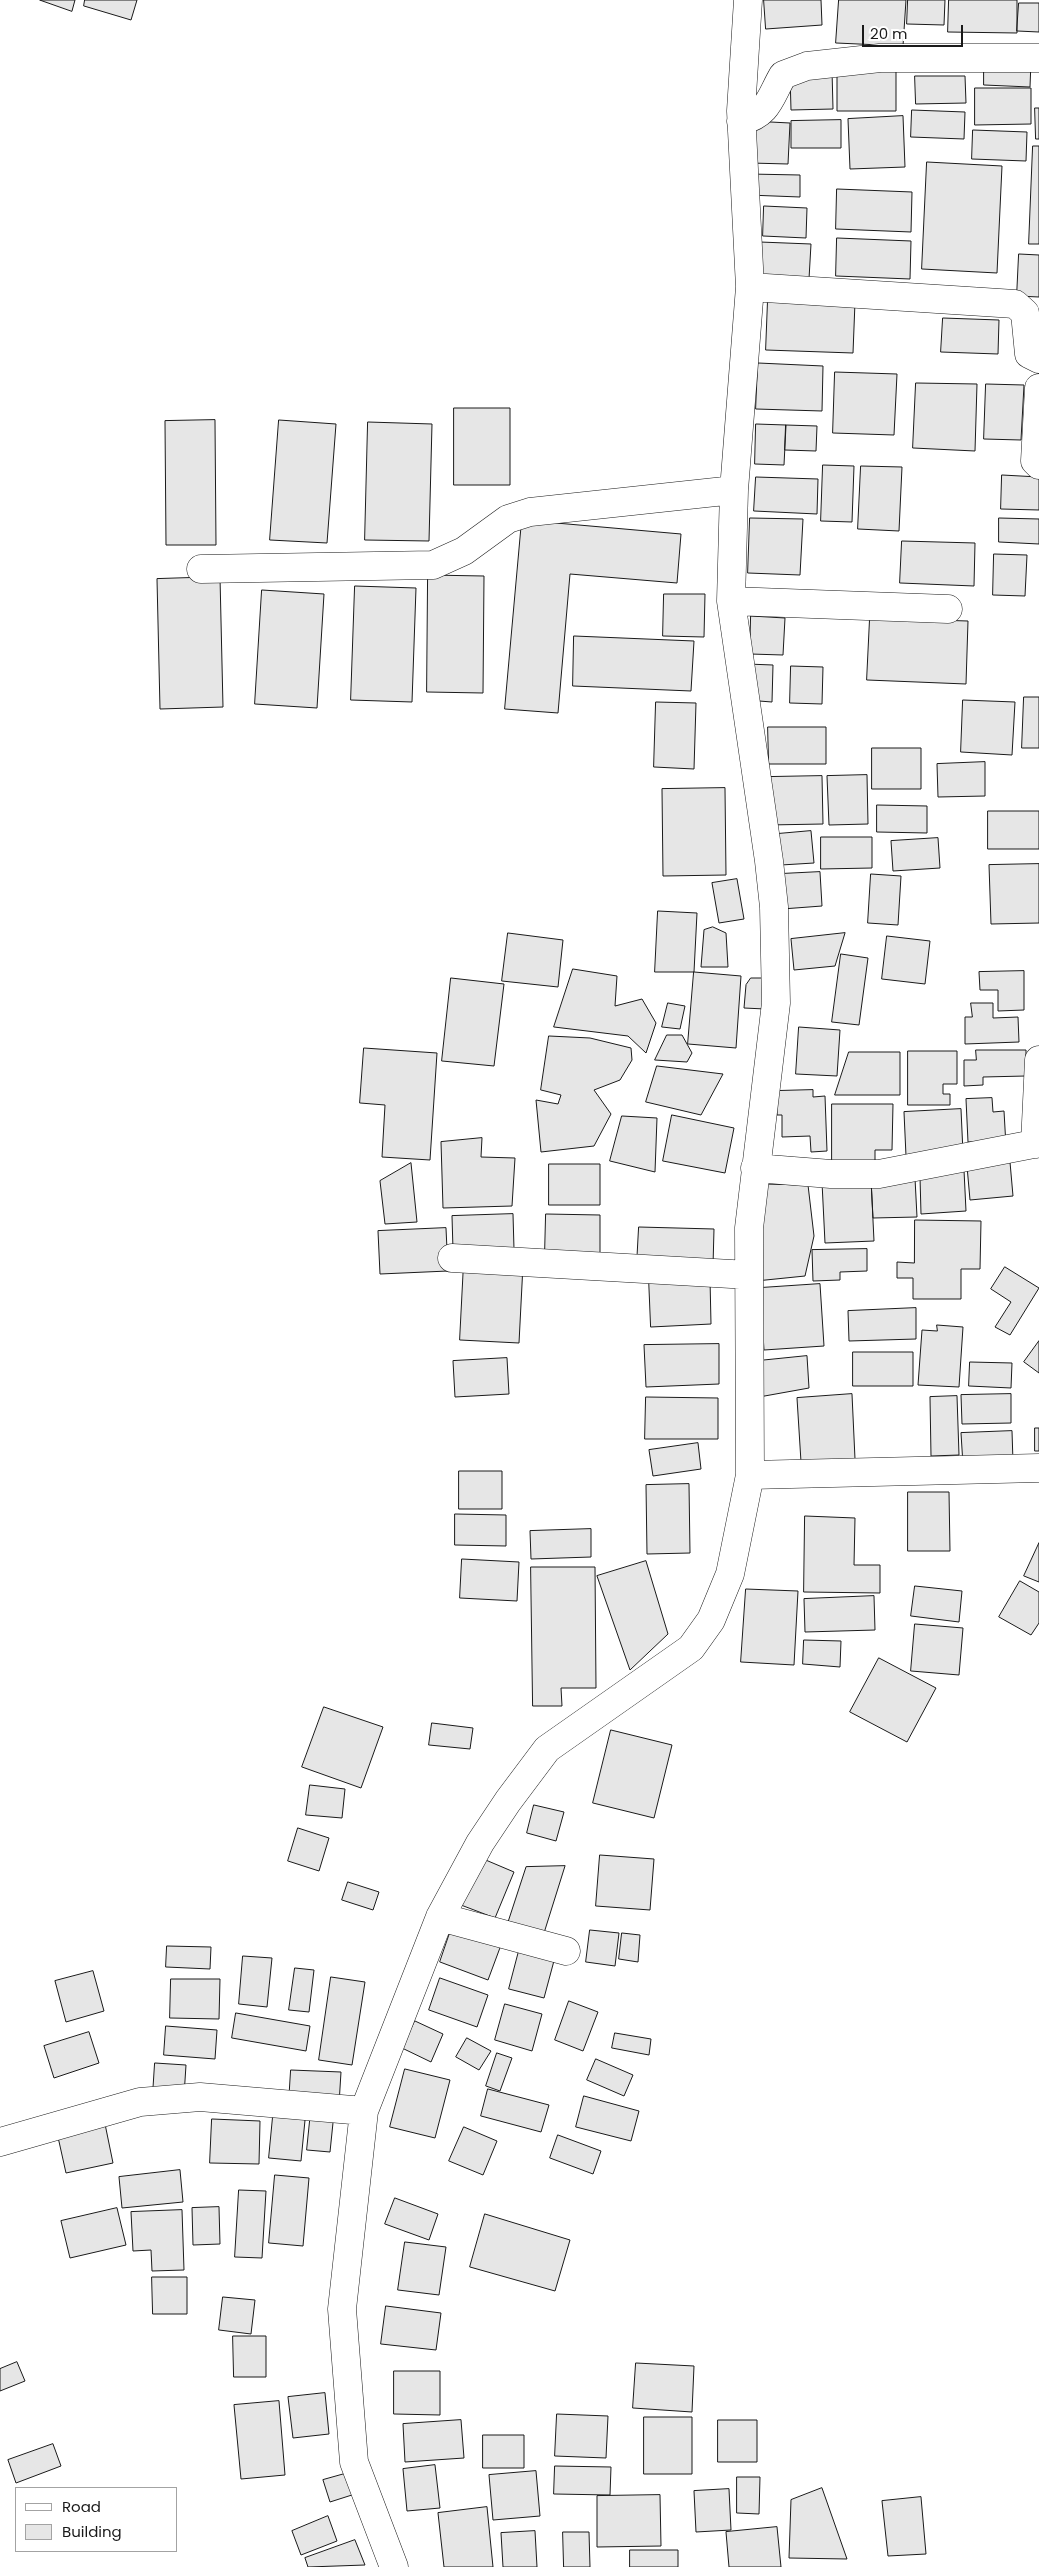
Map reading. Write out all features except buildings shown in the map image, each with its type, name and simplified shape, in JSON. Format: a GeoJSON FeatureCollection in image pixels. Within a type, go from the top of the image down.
{"type":"FeatureCollection","features":[{"type":"Feature","properties":{"kind":"street"},"geometry":{"type":"LineString","coordinates":[[394,2567],[354,2462],[342,2309],[364,2111],[440,1917],[480,1844],[508,1801],[548,1749],[691,1648],[711,1620],[730,1574],[750,1475],[749,1228],[776,1003],[774,907],[731,601],[734,490],[750,287],[741,121],[748,0]]}},
{"type":"Feature","properties":{"kind":"street"},"geometry":{"type":"LineString","coordinates":[[741,121],[753,119],[762,112],[783,75],[807,66],[880,58],[1039,58]]}},
{"type":"Feature","properties":{"kind":"street"},"geometry":{"type":"LineString","coordinates":[[750,287],[1015,304],[1025,313],[1029,354],[1039,359]]}},
{"type":"Feature","properties":{"kind":"street"},"geometry":{"type":"LineString","coordinates":[[1039,388],[1035,461],[1039,465]]}},
{"type":"Feature","properties":{"kind":"street"},"geometry":{"type":"LineString","coordinates":[[201,569],[433,565],[464,551],[508,519],[530,512],[734,490]]}},
{"type":"Feature","properties":{"kind":"street"},"geometry":{"type":"LineString","coordinates":[[731,601],[948,609]]}},
{"type":"Feature","properties":{"kind":"street"},"geometry":{"type":"LineString","coordinates":[[755,1168],[831,1174],[879,1174],[1037,1144],[1039,1060]]}},
{"type":"Feature","properties":{"kind":"street"},"geometry":{"type":"LineString","coordinates":[[452,1258],[749,1275]]}},
{"type":"Feature","properties":{"kind":"street"},"geometry":{"type":"LineString","coordinates":[[750,1475],[1039,1468]]}},
{"type":"Feature","properties":{"kind":"street"},"geometry":{"type":"LineString","coordinates":[[440,1917],[566,1952]]}},
{"type":"Feature","properties":{"kind":"street"},"geometry":{"type":"LineString","coordinates":[[0,2142],[140,2102],[200,2097],[364,2111]]}}]}
